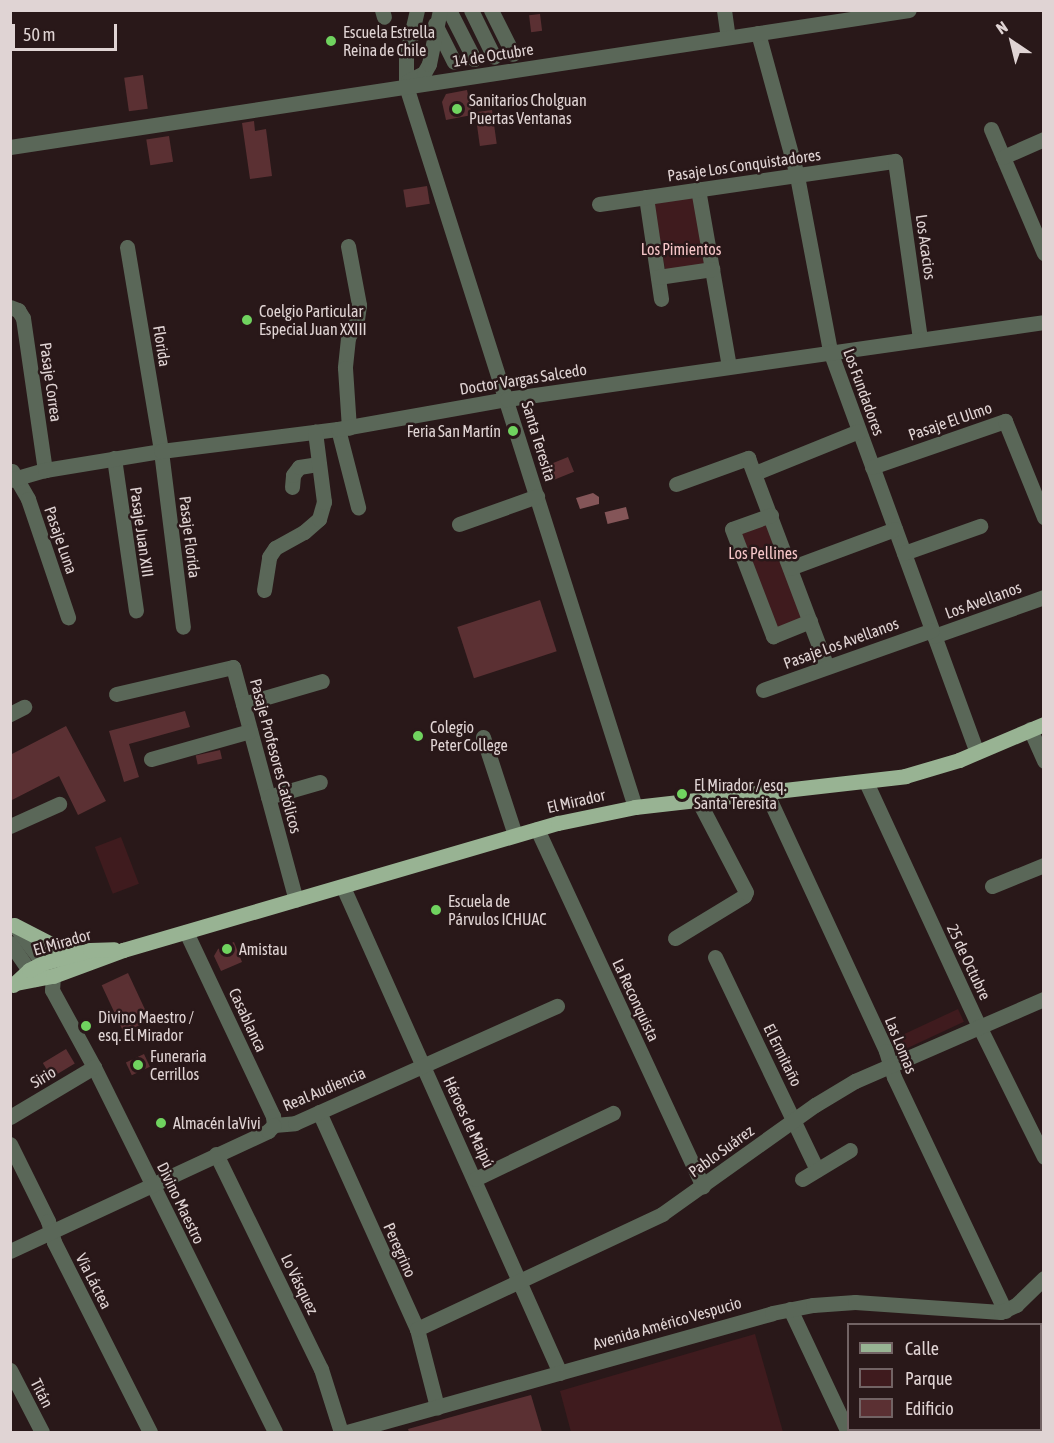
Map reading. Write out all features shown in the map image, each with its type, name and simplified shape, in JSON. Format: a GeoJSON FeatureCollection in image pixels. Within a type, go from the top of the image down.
{"type":"FeatureCollection","features":[{"type":"Feature","properties":{"kind":"main road","name":"El Mirador"},"geometry":{"type":"LineString","coordinates":[[32,976],[52,983],[123,950],[537,829],[635,807],[866,782],[923,771],[977,752],[1037,726]]}},
{"type":"Feature","properties":{"kind":"main road"},"geometry":{"type":"LineString","coordinates":[[12,923],[51,944],[78,952]]}},
{"type":"Feature","properties":{"kind":"main road","name":"El Mirador"},"geometry":{"type":"LineString","coordinates":[[13,985],[32,976],[43,963],[78,952],[123,950]]}},
{"type":"Feature","properties":{"kind":"street","name":"Santa Teresita"},"geometry":{"type":"LineString","coordinates":[[417,10],[405,57],[406,84],[635,807]]}},
{"type":"Feature","properties":{"kind":"street"},"geometry":{"type":"LineString","coordinates":[[449,10],[474,59]]}},
{"type":"Feature","properties":{"kind":"street"},"geometry":{"type":"LineString","coordinates":[[471,10],[494,57]]}},
{"type":"Feature","properties":{"kind":"street"},"geometry":{"type":"LineString","coordinates":[[491,10],[513,54]]}},
{"type":"Feature","properties":{"kind":"street"},"geometry":{"type":"LineString","coordinates":[[724,10],[728,37]]}},
{"type":"Feature","properties":{"kind":"street","name":"14 de Octubre"},"geometry":{"type":"LineString","coordinates":[[10,147],[406,84],[909,10]]}},
{"type":"Feature","properties":{"kind":"street"},"geometry":{"type":"LineString","coordinates":[[406,84],[427,70],[437,17]]}},
{"type":"Feature","properties":{"kind":"street"},"geometry":{"type":"LineString","coordinates":[[437,17],[454,62]]}},
{"type":"Feature","properties":{"kind":"street","name":"Los Fundadores"},"geometry":{"type":"LineString","coordinates":[[758,33],[796,176],[830,351],[977,752]]}},
{"type":"Feature","properties":{"kind":"street"},"geometry":{"type":"LineString","coordinates":[[991,129],[1044,253]]}},
{"type":"Feature","properties":{"kind":"street"},"geometry":{"type":"LineString","coordinates":[[1003,157],[1044,139]]}},
{"type":"Feature","properties":{"kind":"street","name":"Pasaje Los Conquistadores"},"geometry":{"type":"LineString","coordinates":[[598,204],[895,161]]}},
{"type":"Feature","properties":{"kind":"street","name":"Los Acacios"},"geometry":{"type":"LineString","coordinates":[[895,161],[920,338]]}},
{"type":"Feature","properties":{"kind":"street"},"geometry":{"type":"LineString","coordinates":[[698,189],[729,366]]}},
{"type":"Feature","properties":{"kind":"street"},"geometry":{"type":"LineString","coordinates":[[646,197],[661,299]]}},
{"type":"Feature","properties":{"kind":"street"},"geometry":{"type":"LineString","coordinates":[[348,246],[359,305],[357,320],[348,338],[343,429],[358,507]]}},
{"type":"Feature","properties":{"kind":"street","name":"Florida"},"geometry":{"type":"LineString","coordinates":[[127,247],[161,451]]}},
{"type":"Feature","properties":{"kind":"street"},"geometry":{"type":"LineString","coordinates":[[658,277],[712,269]]}},
{"type":"Feature","properties":{"kind":"street","name":"Pasaje Correa"},"geometry":{"type":"LineString","coordinates":[[10,307],[18,310],[23,318],[45,470]]}},
{"type":"Feature","properties":{"kind":"street","name":"Doctor Vargas Salcedo"},"geometry":{"type":"LineString","coordinates":[[12,475],[161,451],[343,429],[507,399],[1044,322]]}},
{"type":"Feature","properties":{"kind":"street","name":"Pasaje El Ulmo"},"geometry":{"type":"LineString","coordinates":[[872,468],[1005,421],[1044,517]]}},
{"type":"Feature","properties":{"kind":"street"},"geometry":{"type":"LineString","coordinates":[[755,473],[859,431]]}},
{"type":"Feature","properties":{"kind":"street"},"geometry":{"type":"LineString","coordinates":[[264,590],[268,557],[275,548],[304,532],[318,519],[324,502],[315,432]]}},
{"type":"Feature","properties":{"kind":"street","name":"Pasaje Florida"},"geometry":{"type":"LineString","coordinates":[[161,451],[183,627]]}},
{"type":"Feature","properties":{"kind":"street","name":"Pasaje Juan XIII"},"geometry":{"type":"LineString","coordinates":[[114,458],[136,610]]}},
{"type":"Feature","properties":{"kind":"street"},"geometry":{"type":"LineString","coordinates":[[675,484],[748,458],[827,667]]}},
{"type":"Feature","properties":{"kind":"street"},"geometry":{"type":"LineString","coordinates":[[292,488],[293,475],[299,467],[319,464]]}},
{"type":"Feature","properties":{"kind":"street","name":"Pasaje Luna"},"geometry":{"type":"LineString","coordinates":[[12,475],[28,499],[68,617]]}},
{"type":"Feature","properties":{"kind":"street"},"geometry":{"type":"LineString","coordinates":[[459,524],[537,496]]}},
{"type":"Feature","properties":{"kind":"street"},"geometry":{"type":"LineString","coordinates":[[771,515],[732,529],[773,636],[810,621]]}},
{"type":"Feature","properties":{"kind":"street"},"geometry":{"type":"LineString","coordinates":[[904,553],[980,526]]}},
{"type":"Feature","properties":{"kind":"street"},"geometry":{"type":"LineString","coordinates":[[790,568],[895,529]]}},
{"type":"Feature","properties":{"kind":"street","name":"Los Avellanos"},"geometry":{"type":"LineString","coordinates":[[933,633],[1044,597]]}},
{"type":"Feature","properties":{"kind":"street","name":"Pasaje Los Avellanos"},"geometry":{"type":"LineString","coordinates":[[763,690],[933,633]]}},
{"type":"Feature","properties":{"kind":"street","name":"Pasaje Profesores Católicos"},"geometry":{"type":"LineString","coordinates":[[116,694],[233,667],[296,900]]}},
{"type":"Feature","properties":{"kind":"street"},"geometry":{"type":"LineString","coordinates":[[243,704],[322,681]]}},
{"type":"Feature","properties":{"kind":"street"},"geometry":{"type":"LineString","coordinates":[[1037,726],[1044,761]]}},
{"type":"Feature","properties":{"kind":"street"},"geometry":{"type":"LineString","coordinates":[[151,759],[250,731]]}},
{"type":"Feature","properties":{"kind":"street"},"geometry":{"type":"LineString","coordinates":[[483,737],[515,835]]}},
{"type":"Feature","properties":{"kind":"street"},"geometry":{"type":"LineString","coordinates":[[268,797],[320,782]]}},
{"type":"Feature","properties":{"kind":"street","name":"25 de Octubre"},"geometry":{"type":"LineString","coordinates":[[866,782],[979,1026],[1044,1157]]}},
{"type":"Feature","properties":{"kind":"street","name":"Las Lomas"},"geometry":{"type":"LineString","coordinates":[[766,792],[1005,1311]]}},
{"type":"Feature","properties":{"kind":"street"},"geometry":{"type":"LineString","coordinates":[[675,938],[744,896],[746,892],[698,800]]}},
{"type":"Feature","properties":{"kind":"street"},"geometry":{"type":"LineString","coordinates":[[10,826],[59,804]]}},
{"type":"Feature","properties":{"kind":"street","name":"La Reconquista"},"geometry":{"type":"LineString","coordinates":[[537,829],[703,1186]]}},
{"type":"Feature","properties":{"kind":"street"},"geometry":{"type":"LineString","coordinates":[[992,886],[1044,865]]}},
{"type":"Feature","properties":{"kind":"street","name":"Héroes de Maipú"},"geometry":{"type":"LineString","coordinates":[[343,886],[560,1373]]}},
{"type":"Feature","properties":{"kind":"street","name":"Divino Maestro"},"geometry":{"type":"LineString","coordinates":[[12,923],[43,963],[274,1432]]}},
{"type":"Feature","properties":{"kind":"street","name":"Casablanca"},"geometry":{"type":"LineString","coordinates":[[186,932],[273,1116],[274,1125]]}},
{"type":"Feature","properties":{"kind":"street"},"geometry":{"type":"LineString","coordinates":[[10,943],[32,976]]}},
{"type":"Feature","properties":{"kind":"street","name":"El Ermitaño"},"geometry":{"type":"LineString","coordinates":[[715,957],[817,1170]]}},
{"type":"Feature","properties":{"kind":"street","name":"Pablo Suárez"},"geometry":{"type":"LineString","coordinates":[[417,1329],[519,1279],[651,1220],[838,1091],[890,1065],[1044,999]]}},
{"type":"Feature","properties":{"kind":"street","name":"Real Audiencia"},"geometry":{"type":"LineString","coordinates":[[10,1251],[268,1131],[274,1125],[290,1124],[319,1112],[557,1006]]}},
{"type":"Feature","properties":{"kind":"street","name":"Sirio"},"geometry":{"type":"LineString","coordinates":[[10,1117],[94,1067]]}},
{"type":"Feature","properties":{"kind":"street","name":"Peregrino"},"geometry":{"type":"LineString","coordinates":[[319,1112],[417,1329],[437,1407]]}},
{"type":"Feature","properties":{"kind":"street"},"geometry":{"type":"LineString","coordinates":[[475,1179],[614,1113]]}},
{"type":"Feature","properties":{"kind":"street","name":"Vía Láctea"},"geometry":{"type":"LineString","coordinates":[[10,1144],[150,1432]]}},
{"type":"Feature","properties":{"kind":"street"},"geometry":{"type":"LineString","coordinates":[[802,1179],[850,1150]]}},
{"type":"Feature","properties":{"kind":"street","name":"Lo Vásquez"},"geometry":{"type":"LineString","coordinates":[[216,1154],[321,1370],[341,1432]]}},
{"type":"Feature","properties":{"kind":"street"},"geometry":{"type":"LineString","coordinates":[[1005,1311],[1021,1301],[1044,1278]]}},
{"type":"Feature","properties":{"kind":"street","name":"Avenida Américo Vespucio"},"geometry":{"type":"LineString","coordinates":[[347,1432],[790,1309],[866,1302],[985,1312],[1005,1311]]}},
{"type":"Feature","properties":{"kind":"street"},"geometry":{"type":"LineString","coordinates":[[790,1309],[847,1430]]}},
{"type":"Feature","properties":{"kind":"street","name":"Titán"},"geometry":{"type":"LineString","coordinates":[[10,1370],[42,1432]]}},
{"type":"Feature","properties":{"kind":"green space","name":"Los Pimientos"},"geometry":{"type":"Polygon","coordinates":[[[694,197],[707,268],[666,275],[654,204],[694,197]]]}},
{"type":"Feature","properties":{"kind":"green space","name":"Los Pellines"},"geometry":{"type":"Polygon","coordinates":[[[770,517],[810,621],[773,635],[734,531],[770,517]]]}},
{"type":"Feature","properties":{"kind":"green space"},"geometry":{"type":"Polygon","coordinates":[[[121,837],[139,884],[113,894],[95,847],[121,837]]]}},
{"type":"Feature","properties":{"kind":"green space"},"geometry":{"type":"Polygon","coordinates":[[[958,1009],[964,1022],[900,1052],[894,1039],[958,1009]]]}},
{"type":"Feature","properties":{"kind":"green space"},"geometry":{"type":"Polygon","coordinates":[[[755,1334],[783,1432],[571,1432],[560,1391],[755,1334]]]}},
{"type":"Feature","properties":{"kind":"shaded area"},"geometry":{"type":"Polygon","coordinates":[[[593,493],[599,497],[599,504],[580,509],[576,498],[593,493]]]}},
{"type":"Feature","properties":{"kind":"shaded area"},"geometry":{"type":"Polygon","coordinates":[[[626,507],[629,519],[608,524],[605,512],[626,507]]]}},
{"type":"Feature","properties":{"kind":"building"},"geometry":{"type":"Polygon","coordinates":[[[540,14],[542,31],[531,32],[529,15],[540,14]]]}},
{"type":"Feature","properties":{"kind":"building"},"geometry":{"type":"Polygon","coordinates":[[[143,75],[148,109],[129,111],[124,78],[143,75]]]}},
{"type":"Feature","properties":{"kind":"building","name":"Sanitarios Cholguan Puertas Ventanas"},"geometry":{"type":"Polygon","coordinates":[[[467,90],[472,115],[446,120],[442,102],[446,94],[467,90]]]}},
{"type":"Feature","properties":{"kind":"building"},"geometry":{"type":"Polygon","coordinates":[[[492,110],[497,144],[480,146],[475,112],[492,110]]]}},
{"type":"Feature","properties":{"kind":"building"},"geometry":{"type":"Polygon","coordinates":[[[254,121],[255,131],[266,129],[272,176],[250,179],[242,123],[254,121]]]}},
{"type":"Feature","properties":{"kind":"building"},"geometry":{"type":"Polygon","coordinates":[[[169,136],[173,162],[150,165],[146,140],[169,136]]]}},
{"type":"Feature","properties":{"kind":"building"},"geometry":{"type":"Polygon","coordinates":[[[427,186],[430,204],[406,208],[403,190],[427,186]]]}},
{"type":"Feature","properties":{"kind":"building"},"geometry":{"type":"Polygon","coordinates":[[[568,457],[574,472],[548,482],[542,467],[568,457]]]}},
{"type":"Feature","properties":{"kind":"building"},"geometry":{"type":"Polygon","coordinates":[[[540,600],[557,651],[474,678],[457,627],[540,600]]]}},
{"type":"Feature","properties":{"kind":"building"},"geometry":{"type":"Polygon","coordinates":[[[185,711],[190,727],[129,744],[139,777],[124,782],[109,731],[185,711]]]}},
{"type":"Feature","properties":{"kind":"building"},"geometry":{"type":"Polygon","coordinates":[[[66,726],[106,801],[78,815],[59,776],[10,801],[10,755],[66,726]]]}},
{"type":"Feature","properties":{"kind":"building"},"geometry":{"type":"Polygon","coordinates":[[[220,750],[222,759],[198,764],[196,756],[220,750]]]}},
{"type":"Feature","properties":{"kind":"building"},"geometry":{"type":"Polygon","coordinates":[[[234,942],[242,962],[221,971],[214,956],[218,949],[234,942]]]}},
{"type":"Feature","properties":{"kind":"building"},"geometry":{"type":"Polygon","coordinates":[[[128,973],[150,1020],[124,1032],[102,985],[128,973]]]}},
{"type":"Feature","properties":{"kind":"building"},"geometry":{"type":"Polygon","coordinates":[[[66,1049],[75,1064],[52,1077],[43,1063],[66,1049]]]}},
{"type":"Feature","properties":{"kind":"building","name":"Funeraria Cerrillos"},"geometry":{"type":"Polygon","coordinates":[[[144,1054],[150,1067],[132,1075],[126,1062],[144,1054]]]}},
{"type":"Feature","properties":{"kind":"building"},"geometry":{"type":"Polygon","coordinates":[[[531,1395],[542,1432],[409,1432],[408,1429],[531,1395]]]}},
{"type":"Feature","properties":{"kind":"place","name":"Escuela Estrella Reina de Chile"},"geometry":{"type":"Point","coordinates":[331,41]}},
{"type":"Feature","properties":{"kind":"place","name":"Sanitarios Cholguan Puertas Ventanas"},"geometry":{"type":"Point","coordinates":[457,109]}},
{"type":"Feature","properties":{"kind":"place","name":"Coelgio Particular Especial Juan XXIII"},"geometry":{"type":"Point","coordinates":[247,320]}},
{"type":"Feature","properties":{"kind":"place","name":"Feria San Martín"},"geometry":{"type":"Point","coordinates":[513,431]}},
{"type":"Feature","properties":{"kind":"place","name":"Colegio Peter College"},"geometry":{"type":"Point","coordinates":[418,736]}},
{"type":"Feature","properties":{"kind":"place","name":"El Mirador / esq. Santa Teresita"},"geometry":{"type":"Point","coordinates":[682,794]}},
{"type":"Feature","properties":{"kind":"place","name":"Escuela de Párvulos ICHUAC"},"geometry":{"type":"Point","coordinates":[436,910]}},
{"type":"Feature","properties":{"kind":"place","name":"Amistau"},"geometry":{"type":"Point","coordinates":[227,949]}},
{"type":"Feature","properties":{"kind":"place","name":"Divino Maestro / esq. El Mirador"},"geometry":{"type":"Point","coordinates":[86,1026]}},
{"type":"Feature","properties":{"kind":"place","name":"Funeraria Cerrillos"},"geometry":{"type":"Point","coordinates":[138,1065]}},
{"type":"Feature","properties":{"kind":"place","name":"Almacén laVivi"},"geometry":{"type":"Point","coordinates":[161,1123]}}]}
